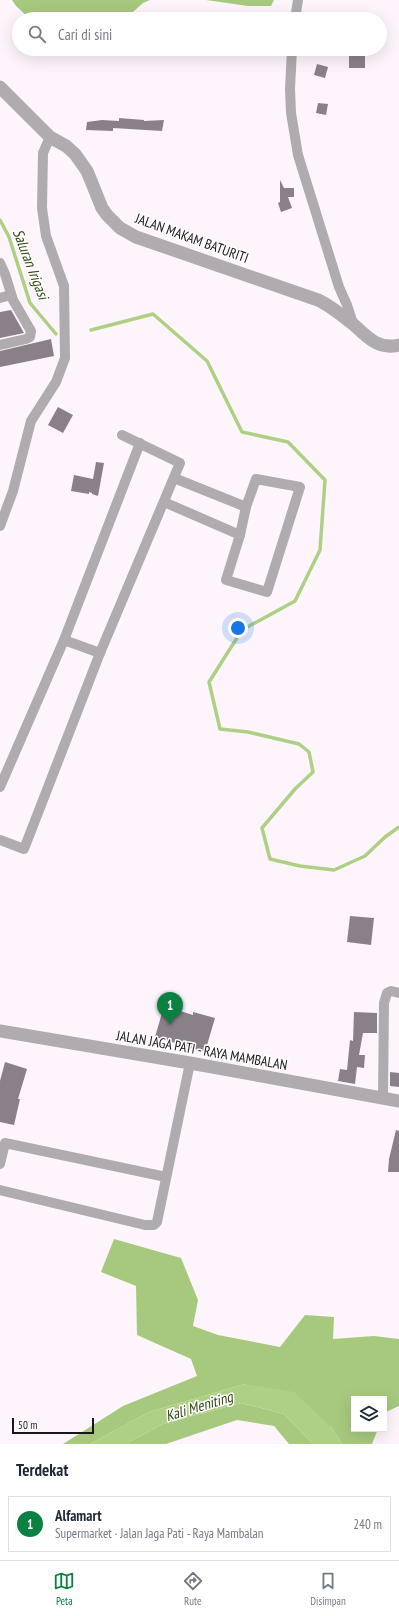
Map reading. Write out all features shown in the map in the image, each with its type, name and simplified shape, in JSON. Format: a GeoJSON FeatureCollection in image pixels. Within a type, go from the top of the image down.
{"type":"FeatureCollection","features":[{"type":"Feature","properties":{"kind":"street"},"geometry":{"type":"LineString","coordinates":[[296,12],[298,0]]}},
{"type":"Feature","properties":{"kind":"street"},"geometry":{"type":"LineString","coordinates":[[292,56],[290,89],[291,113],[298,155],[339,287],[348,305],[354,326]]}},
{"type":"Feature","properties":{"kind":"street","name":"JALAN MAKAM BATURITI"},"geometry":{"type":"LineString","coordinates":[[0,87],[50,137],[66,146],[82,163],[87,171],[102,208],[113,222],[124,231],[136,237],[318,300],[326,304],[373,342],[392,347],[399,345]]}},
{"type":"Feature","properties":{"kind":"street"},"geometry":{"type":"LineString","coordinates":[[0,526],[13,491],[31,421],[60,374],[65,358],[64,286],[46,236],[42,208],[43,152],[50,137]]}},
{"type":"Feature","properties":{"kind":"street"},"geometry":{"type":"LineString","coordinates":[[0,262],[11,295],[31,331],[30,337],[0,345]]}},
{"type":"Feature","properties":{"kind":"street"},"geometry":{"type":"LineString","coordinates":[[0,298],[11,295]]}},
{"type":"Feature","properties":{"kind":"street"},"geometry":{"type":"LineString","coordinates":[[0,840],[24,849],[100,653],[180,463],[122,435]]}},
{"type":"Feature","properties":{"kind":"street"},"geometry":{"type":"LineString","coordinates":[[0,787],[64,640],[140,443]]}},
{"type":"Feature","properties":{"kind":"street"},"geometry":{"type":"LineString","coordinates":[[174,478],[246,507]]}},
{"type":"Feature","properties":{"kind":"street"},"geometry":{"type":"LineString","coordinates":[[256,479],[300,487],[267,592],[226,580],[240,535],[246,507],[256,479]]}},
{"type":"Feature","properties":{"kind":"street"},"geometry":{"type":"LineString","coordinates":[[164,502],[240,535]]}},
{"type":"Feature","properties":{"kind":"street"},"geometry":{"type":"LineString","coordinates":[[64,640],[100,653]]}},
{"type":"Feature","properties":{"kind":"street"},"geometry":{"type":"LineString","coordinates":[[383,1098],[384,1003],[387,993],[399,993]]}},
{"type":"Feature","properties":{"kind":"street","name":"JALAN JAGA PATI - RAYA MAMBALAN"},"geometry":{"type":"LineString","coordinates":[[0,1031],[190,1063],[399,1101]]}},
{"type":"Feature","properties":{"kind":"street"},"geometry":{"type":"LineString","coordinates":[[0,1190],[150,1226],[154,1225],[157,1222],[190,1063]]}},
{"type":"Feature","properties":{"kind":"street"},"geometry":{"type":"LineString","coordinates":[[0,1164],[5,1143],[166,1177]]}},
{"type":"Feature","properties":{"kind":"shaded area"},"geometry":{"type":"Polygon","coordinates":[[[12,0],[150,0],[143,3],[133,12],[22,12],[12,0]]]}},
{"type":"Feature","properties":{"kind":"shaded area"},"geometry":{"type":"Polygon","coordinates":[[[206,0],[274,0],[271,6],[248,6],[206,0]]]}},
{"type":"Feature","properties":{"kind":"shaded area"},"geometry":{"type":"Polygon","coordinates":[[[114,1239],[181,1258],[198,1300],[193,1326],[218,1335],[280,1347],[305,1315],[334,1317],[333,1339],[374,1336],[399,1339],[399,1406],[387,1412],[387,1396],[351,1396],[351,1432],[377,1432],[372,1444],[342,1444],[331,1427],[245,1384],[149,1412],[90,1444],[63,1444],[123,1406],[197,1376],[191,1359],[137,1335],[136,1286],[101,1272],[114,1239]]]}},
{"type":"Feature","properties":{"kind":"shaded area"},"geometry":{"type":"Polygon","coordinates":[[[241,1403],[284,1414],[313,1444],[289,1444],[274,1426],[237,1420],[166,1444],[125,1444],[163,1424],[241,1403]]]}},
{"type":"Feature","properties":{"kind":"water","name":"Kali Meniting"},"geometry":{"type":"Polygon","coordinates":[[[245,1384],[294,1392],[331,1427],[342,1444],[313,1444],[284,1414],[241,1403],[163,1424],[125,1444],[90,1444],[149,1412],[245,1384]]]}},
{"type":"Feature","properties":{"kind":"building"},"geometry":{"type":"Polygon","coordinates":[[[349,56],[365,56],[365,68],[349,68],[349,56]]]}},
{"type":"Feature","properties":{"kind":"building"},"geometry":{"type":"Polygon","coordinates":[[[317,64],[328,67],[325,78],[314,75],[317,64]]]}},
{"type":"Feature","properties":{"kind":"building"},"geometry":{"type":"Polygon","coordinates":[[[318,103],[328,104],[326,115],[316,113],[318,103]]]}},
{"type":"Feature","properties":{"kind":"building"},"geometry":{"type":"Polygon","coordinates":[[[119,118],[144,121],[164,120],[162,131],[113,128],[113,131],[86,130],[87,122],[102,120],[119,121],[119,118]]]}},
{"type":"Feature","properties":{"kind":"building"},"geometry":{"type":"Polygon","coordinates":[[[280,180],[284,188],[294,188],[294,197],[288,197],[292,208],[281,212],[278,203],[280,202],[280,180]]]}},
{"type":"Feature","properties":{"kind":"building"},"geometry":{"type":"Polygon","coordinates":[[[11,310],[24,333],[0,338],[0,312],[11,310]]]}},
{"type":"Feature","properties":{"kind":"building"},"geometry":{"type":"Polygon","coordinates":[[[51,339],[54,356],[0,367],[0,351],[51,339]]]}},
{"type":"Feature","properties":{"kind":"building"},"geometry":{"type":"Polygon","coordinates":[[[58,407],[73,415],[63,433],[48,425],[58,407]]]}},
{"type":"Feature","properties":{"kind":"building"},"geometry":{"type":"Polygon","coordinates":[[[96,462],[104,463],[98,496],[89,492],[89,494],[71,491],[74,475],[93,479],[96,462]]]}},
{"type":"Feature","properties":{"kind":"building"},"geometry":{"type":"Polygon","coordinates":[[[350,916],[374,918],[371,945],[347,942],[350,916]]]}},
{"type":"Feature","properties":{"kind":"building"},"geometry":{"type":"Polygon","coordinates":[[[164,1006],[193,1015],[193,1012],[215,1018],[205,1052],[155,1037],[164,1006]]]}},
{"type":"Feature","properties":{"kind":"building"},"geometry":{"type":"Polygon","coordinates":[[[354,1012],[377,1013],[377,1033],[363,1033],[359,1055],[365,1055],[364,1068],[357,1067],[355,1084],[338,1081],[340,1069],[347,1070],[350,1040],[353,1041],[354,1012]]]}},
{"type":"Feature","properties":{"kind":"building"},"geometry":{"type":"Polygon","coordinates":[[[5,1062],[27,1069],[18,1099],[20,1099],[14,1125],[0,1122],[0,1081],[5,1062]]]}},
{"type":"Feature","properties":{"kind":"building"},"geometry":{"type":"Polygon","coordinates":[[[390,1072],[399,1073],[399,1087],[390,1086],[390,1072]]]}},
{"type":"Feature","properties":{"kind":"building"},"geometry":{"type":"Polygon","coordinates":[[[396,1130],[399,1131],[399,1172],[388,1172],[389,1159],[396,1130]]]}},
{"type":"Feature","properties":{"kind":"waterway","name":"Saluran Irigasi"},"geometry":{"type":"LineString","coordinates":[[0,220],[9,237],[30,303],[56,334]]}},
{"type":"Feature","properties":{"kind":"waterway","name":"Saluran Irigasi"},"geometry":{"type":"LineString","coordinates":[[91,330],[153,314],[207,361],[242,432],[288,442],[325,480],[320,550],[295,601],[242,630],[209,682],[220,729],[248,732],[299,744],[309,752],[313,772],[295,789],[262,828],[270,859],[300,866],[334,870],[365,856],[385,837],[399,827]]}},
{"type":"Feature","properties":{"kind":"place","name":"Alfamart"},"geometry":{"type":"Point","coordinates":[170,1025]}}]}
